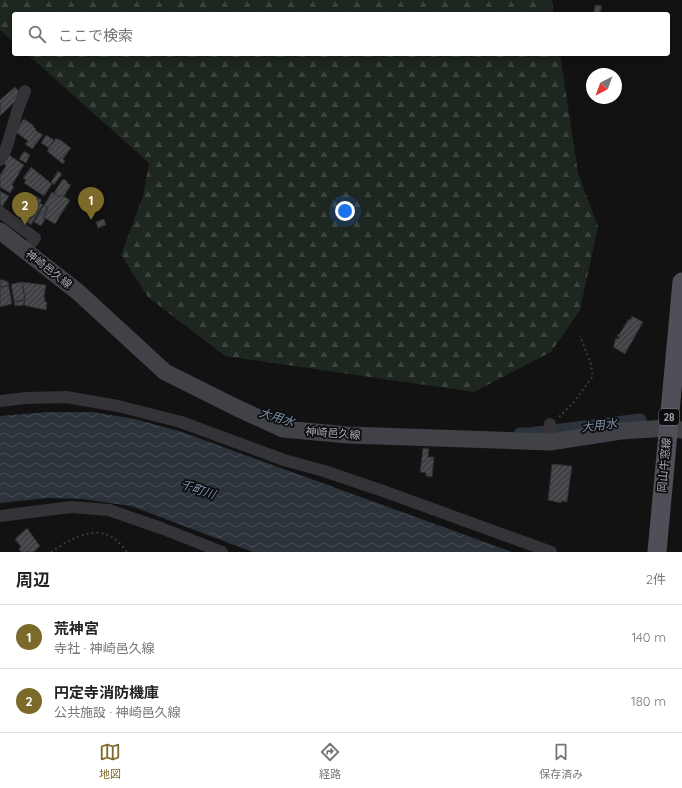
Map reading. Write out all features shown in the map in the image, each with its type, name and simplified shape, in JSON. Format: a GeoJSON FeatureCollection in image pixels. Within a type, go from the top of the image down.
{"type":"FeatureCollection","features":[{"type":"Feature","properties":{"kind":"main road","name":"神崎邑久線"},"geometry":{"type":"LineString","coordinates":[[0,231],[29,246],[165,372],[283,429],[348,435],[550,442],[621,430],[675,429]]}},
{"type":"Feature","properties":{"kind":"main road","name":"岡山牛窓線"},"geometry":{"type":"LineString","coordinates":[[656,552],[675,429],[682,282]]}},
{"type":"Feature","properties":{"kind":"street"},"geometry":{"type":"LineString","coordinates":[[0,160],[6,149],[25,91]]}},
{"type":"Feature","properties":{"kind":"street"},"geometry":{"type":"LineString","coordinates":[[0,212],[35,238],[29,246]]}},
{"type":"Feature","properties":{"kind":"street"},"geometry":{"type":"LineString","coordinates":[[0,401],[66,396],[118,406],[182,422],[284,460],[324,471],[383,491],[551,552]]}},
{"type":"Feature","properties":{"kind":"street"},"geometry":{"type":"LineString","coordinates":[[550,424],[550,442]]}},
{"type":"Feature","properties":{"kind":"street"},"geometry":{"type":"LineString","coordinates":[[0,516],[71,507],[109,510],[161,528],[222,552]]}},
{"type":"Feature","properties":{"kind":"path"},"geometry":{"type":"LineString","coordinates":[[550,424],[574,402],[593,376],[591,364],[580,336]]}},
{"type":"Feature","properties":{"kind":"path"},"geometry":{"type":"LineString","coordinates":[[51,552],[71,539],[97,532],[112,537],[127,552]]}},
{"type":"Feature","properties":{"kind":"green space"},"geometry":{"type":"Polygon","coordinates":[[[0,0],[552,0],[554,12],[12,12],[12,41],[0,30],[0,0]]]}},
{"type":"Feature","properties":{"kind":"green space"},"geometry":{"type":"Polygon","coordinates":[[[29,56],[560,56],[578,173],[598,227],[580,310],[551,352],[474,392],[225,356],[148,297],[121,255],[143,196],[149,163],[29,56]]]}},
{"type":"Feature","properties":{"kind":"water","name":"千町川"},"geometry":{"type":"Polygon","coordinates":[[[48,412],[92,412],[135,419],[182,432],[512,552],[253,552],[131,506],[82,499],[47,498],[0,503],[0,416],[48,412]]]}},
{"type":"Feature","properties":{"kind":"building"},"geometry":{"type":"Polygon","coordinates":[[[595,5],[602,6],[600,12],[594,12],[595,5]]]}},
{"type":"Feature","properties":{"kind":"building"},"geometry":{"type":"Polygon","coordinates":[[[15,87],[22,95],[0,116],[0,100],[15,87]]]}},
{"type":"Feature","properties":{"kind":"building"},"geometry":{"type":"Polygon","coordinates":[[[24,119],[33,125],[36,129],[35,130],[43,135],[32,149],[25,144],[28,141],[17,133],[20,124],[24,119]]]}},
{"type":"Feature","properties":{"kind":"building"},"geometry":{"type":"Polygon","coordinates":[[[46,135],[54,140],[49,148],[41,143],[46,135]]]}},
{"type":"Feature","properties":{"kind":"building"},"geometry":{"type":"Polygon","coordinates":[[[56,138],[71,148],[63,159],[65,161],[63,164],[47,151],[56,138]]]}},
{"type":"Feature","properties":{"kind":"building"},"geometry":{"type":"Polygon","coordinates":[[[24,151],[30,155],[26,163],[19,159],[24,151]]]}},
{"type":"Feature","properties":{"kind":"building"},"geometry":{"type":"Polygon","coordinates":[[[9,155],[24,165],[12,185],[14,187],[10,193],[0,187],[0,175],[6,166],[4,164],[9,155]]]}},
{"type":"Feature","properties":{"kind":"building"},"geometry":{"type":"Polygon","coordinates":[[[31,167],[52,184],[44,196],[24,183],[26,180],[23,178],[31,167]]]}},
{"type":"Feature","properties":{"kind":"building"},"geometry":{"type":"Polygon","coordinates":[[[58,171],[62,174],[54,185],[51,182],[58,171]]]}},
{"type":"Feature","properties":{"kind":"building"},"geometry":{"type":"Polygon","coordinates":[[[64,179],[71,185],[64,196],[62,195],[60,197],[54,193],[64,179]]]}},
{"type":"Feature","properties":{"kind":"building"},"geometry":{"type":"Polygon","coordinates":[[[0,191],[9,196],[2,207],[0,205],[0,191]]]}},
{"type":"Feature","properties":{"kind":"building"},"geometry":{"type":"Polygon","coordinates":[[[52,192],[60,197],[62,195],[70,200],[55,224],[43,217],[48,208],[44,205],[52,192]]]}},
{"type":"Feature","properties":{"kind":"building"},"geometry":{"type":"Polygon","coordinates":[[[34,195],[42,200],[40,203],[43,205],[31,225],[17,216],[29,197],[32,198],[34,195]]]}},
{"type":"Feature","properties":{"kind":"building"},"geometry":{"type":"Polygon","coordinates":[[[44,205],[48,208],[43,217],[45,219],[41,226],[34,222],[44,205]]]}},
{"type":"Feature","properties":{"kind":"building"},"geometry":{"type":"Polygon","coordinates":[[[104,219],[106,225],[98,228],[96,222],[104,219]]]}},
{"type":"Feature","properties":{"kind":"building"},"geometry":{"type":"Polygon","coordinates":[[[0,280],[5,280],[6,282],[8,281],[9,286],[0,287],[0,280]]]}},
{"type":"Feature","properties":{"kind":"building"},"geometry":{"type":"Polygon","coordinates":[[[22,282],[46,285],[44,296],[47,303],[46,310],[26,306],[24,304],[25,300],[22,282]]]}},
{"type":"Feature","properties":{"kind":"building"},"geometry":{"type":"Polygon","coordinates":[[[22,282],[25,300],[14,302],[11,284],[22,282]]]}},
{"type":"Feature","properties":{"kind":"building"},"geometry":{"type":"Polygon","coordinates":[[[9,286],[12,304],[0,307],[0,287],[9,286]]]}},
{"type":"Feature","properties":{"kind":"building"},"geometry":{"type":"Polygon","coordinates":[[[24,300],[24,305],[15,306],[14,302],[24,300]]]}},
{"type":"Feature","properties":{"kind":"building"},"geometry":{"type":"Polygon","coordinates":[[[632,316],[643,322],[625,354],[613,347],[616,338],[618,339],[619,337],[617,336],[618,334],[619,335],[632,316]]]}},
{"type":"Feature","properties":{"kind":"building"},"geometry":{"type":"Polygon","coordinates":[[[423,448],[429,449],[428,457],[434,457],[432,477],[426,476],[426,473],[420,472],[423,448]]]}},
{"type":"Feature","properties":{"kind":"building"},"geometry":{"type":"Polygon","coordinates":[[[552,464],[572,466],[567,502],[561,501],[561,503],[548,500],[552,464]]]}},
{"type":"Feature","properties":{"kind":"building"},"geometry":{"type":"Polygon","coordinates":[[[27,528],[40,546],[34,552],[21,552],[19,549],[21,547],[15,539],[27,528]]]}},
{"type":"Feature","properties":{"kind":"waterway","name":"大用水"},"geometry":{"type":"LineString","coordinates":[[520,434],[640,420]]}},
{"type":"Feature","properties":{"kind":"place","name":"荒神宮"},"geometry":{"type":"Point","coordinates":[91,220]}},
{"type":"Feature","properties":{"kind":"place","name":"円定寺消防機庫"},"geometry":{"type":"Point","coordinates":[25,225]}}]}
